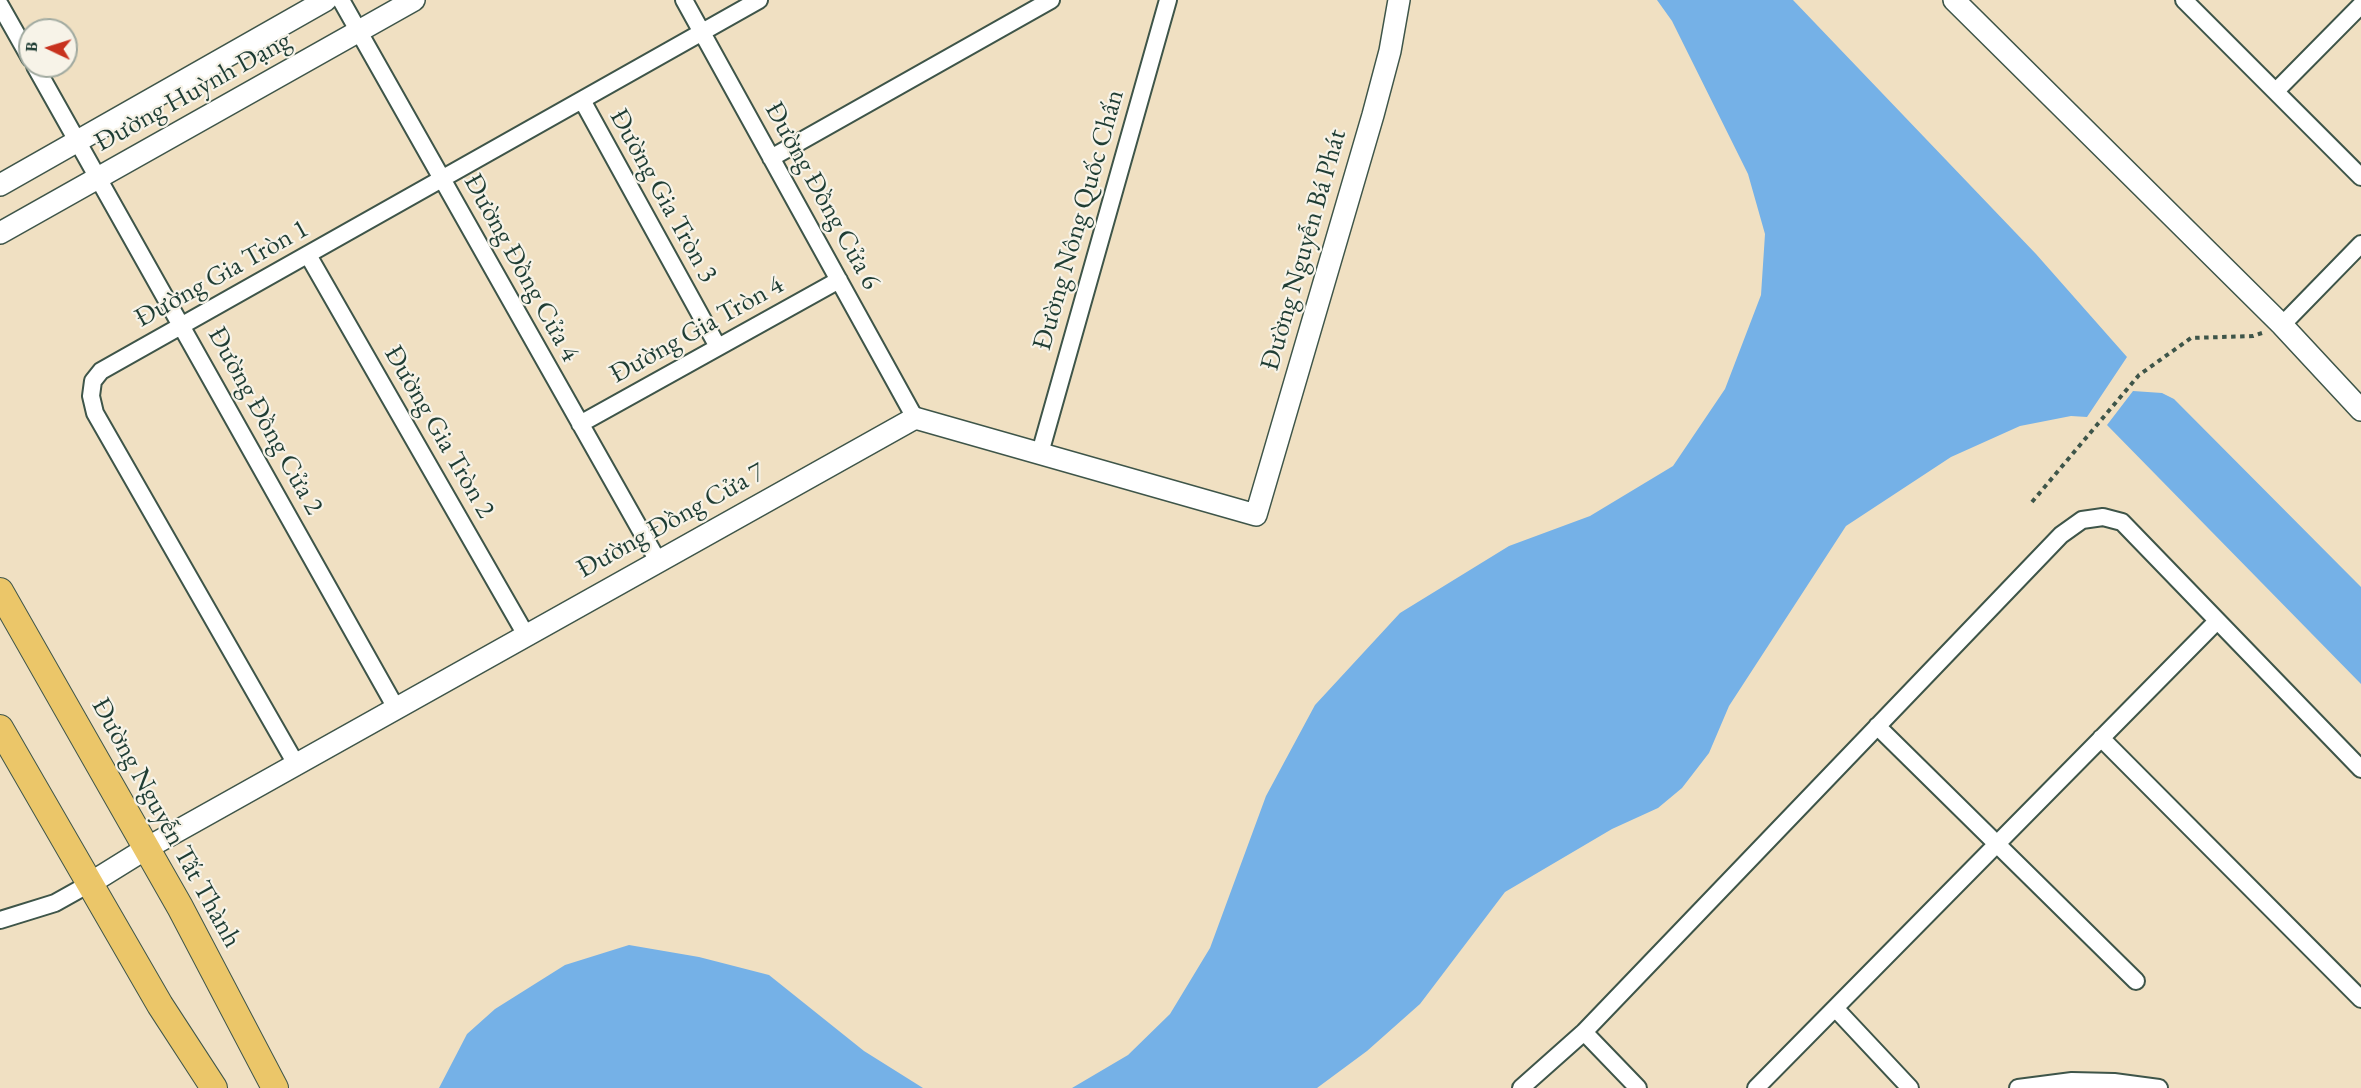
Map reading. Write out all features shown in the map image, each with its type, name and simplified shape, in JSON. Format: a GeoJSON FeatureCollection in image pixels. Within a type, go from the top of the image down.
{"type":"FeatureCollection","features":[{"type":"Feature","properties":{"kind":"main road","name":"Đường Nguyễn Tất Thành"},"geometry":{"type":"LineString","coordinates":[[0,591],[219,978],[274,1088]]}},
{"type":"Feature","properties":{"kind":"main road"},"geometry":{"type":"LineString","coordinates":[[0,728],[89,884],[124,939],[160,1005],[214,1088]]}},
{"type":"Feature","properties":{"kind":"street","name":"Đường Huỳnh Dạng"},"geometry":{"type":"LineString","coordinates":[[0,185],[326,0]]}},
{"type":"Feature","properties":{"kind":"street","name":"Đường Đồng Cửa 4"},"geometry":{"type":"LineString","coordinates":[[341,0],[658,561]]}},
{"type":"Feature","properties":{"kind":"street","name":"Đường Huỳnh Dạng"},"geometry":{"type":"LineString","coordinates":[[0,233],[414,0]]}},
{"type":"Feature","properties":{"kind":"street","name":"Đường Đồng Cửa 6"},"geometry":{"type":"LineString","coordinates":[[684,0],[915,418]]}},
{"type":"Feature","properties":{"kind":"street","name":"Đường Gia Tròn 1"},"geometry":{"type":"LineString","coordinates":[[296,764],[95,413],[91,396],[93,381],[101,371],[759,0]]}},
{"type":"Feature","properties":{"kind":"street"},"geometry":{"type":"LineString","coordinates":[[771,158],[1051,0]]}},
{"type":"Feature","properties":{"kind":"street","name":"Đường Nông Quốc Chấn"},"geometry":{"type":"LineString","coordinates":[[1040,453],[1168,0]]}},
{"type":"Feature","properties":{"kind":"street","name":"Đường Nguyễn Bá Phát"},"geometry":{"type":"LineString","coordinates":[[1040,453],[1256,515],[1373,115],[1390,51],[1399,0]]}},
{"type":"Feature","properties":{"kind":"street"},"geometry":{"type":"LineString","coordinates":[[1954,0],[2282,325],[2361,410]]}},
{"type":"Feature","properties":{"kind":"street"},"geometry":{"type":"LineString","coordinates":[[2184,0],[2361,177]]}},
{"type":"Feature","properties":{"kind":"street"},"geometry":{"type":"LineString","coordinates":[[0,4],[18,36]]}},
{"type":"Feature","properties":{"kind":"street"},"geometry":{"type":"LineString","coordinates":[[2276,91],[2361,5]]}},
{"type":"Feature","properties":{"kind":"street","name":"Đường Đồng Cửa 2"},"geometry":{"type":"LineString","coordinates":[[41,78],[183,326],[396,708]]}},
{"type":"Feature","properties":{"kind":"street","name":"Đường Gia Tròn 3"},"geometry":{"type":"LineString","coordinates":[[582,100],[718,347]]}},
{"type":"Feature","properties":{"kind":"street"},"geometry":{"type":"LineString","coordinates":[[2282,325],[2361,244]]}},
{"type":"Feature","properties":{"kind":"street","name":"Đường Gia Tròn 2"},"geometry":{"type":"LineString","coordinates":[[308,255],[526,635]]}},
{"type":"Feature","properties":{"kind":"street","name":"Đường Gia Tròn 4"},"geometry":{"type":"LineString","coordinates":[[580,424],[839,280]]}},
{"type":"Feature","properties":{"kind":"street"},"geometry":{"type":"LineString","coordinates":[[915,418],[1040,453]]}},
{"type":"Feature","properties":{"kind":"street","name":"Đường Đồng Cửa 7"},"geometry":{"type":"LineString","coordinates":[[89,884],[147,848],[915,418]]}},
{"type":"Feature","properties":{"kind":"street"},"geometry":{"type":"LineString","coordinates":[[1521,1088],[1584,1032],[2061,535],[2082,520],[2103,517],[2122,522],[2361,769]]}},
{"type":"Feature","properties":{"kind":"street"},"geometry":{"type":"LineString","coordinates":[[1756,1088],[2217,621]]}},
{"type":"Feature","properties":{"kind":"street"},"geometry":{"type":"LineString","coordinates":[[1878,726],[2136,981]]}},
{"type":"Feature","properties":{"kind":"street"},"geometry":{"type":"LineString","coordinates":[[2101,738],[2361,999]]}},
{"type":"Feature","properties":{"kind":"street"},"geometry":{"type":"LineString","coordinates":[[0,920],[55,903],[89,884]]}},
{"type":"Feature","properties":{"kind":"street"},"geometry":{"type":"LineString","coordinates":[[1835,1008],[1910,1088]]}},
{"type":"Feature","properties":{"kind":"street"},"geometry":{"type":"LineString","coordinates":[[1584,1032],[1638,1088]]}},
{"type":"Feature","properties":{"kind":"street"},"geometry":{"type":"LineString","coordinates":[[2018,1088],[2072,1081],[2115,1082],[2159,1088]]}},
{"type":"Feature","properties":{"kind":"path"},"geometry":{"type":"LineString","coordinates":[[2032,502],[2139,375],[2191,338],[2253,336],[2282,325]]}},
{"type":"Feature","properties":{"kind":"water"},"geometry":{"type":"Polygon","coordinates":[[[1657,0],[1793,0],[2036,254],[2127,357],[2087,417],[2071,416],[2020,426],[1951,457],[1846,526],[1729,706],[1709,753],[1682,788],[1658,808],[1612,829],[1505,892],[1420,1004],[1367,1051],[1317,1088],[1072,1088],[1128,1055],[1170,1014],[1210,948],[1266,796],[1315,705],[1400,613],[1509,546],[1590,516],[1673,466],[1725,389],[1761,295],[1765,234],[1748,174],[1672,21],[1657,0]]]}},
{"type":"Feature","properties":{"kind":"water"},"geometry":{"type":"Polygon","coordinates":[[[2133,391],[2162,393],[2174,399],[2361,587],[2361,684],[2107,425],[2133,391]]]}},
{"type":"Feature","properties":{"kind":"water"},"geometry":{"type":"Polygon","coordinates":[[[629,945],[699,957],[769,975],[864,1051],[923,1088],[439,1088],[467,1034],[495,1009],[565,965],[629,945]]]}}]}
